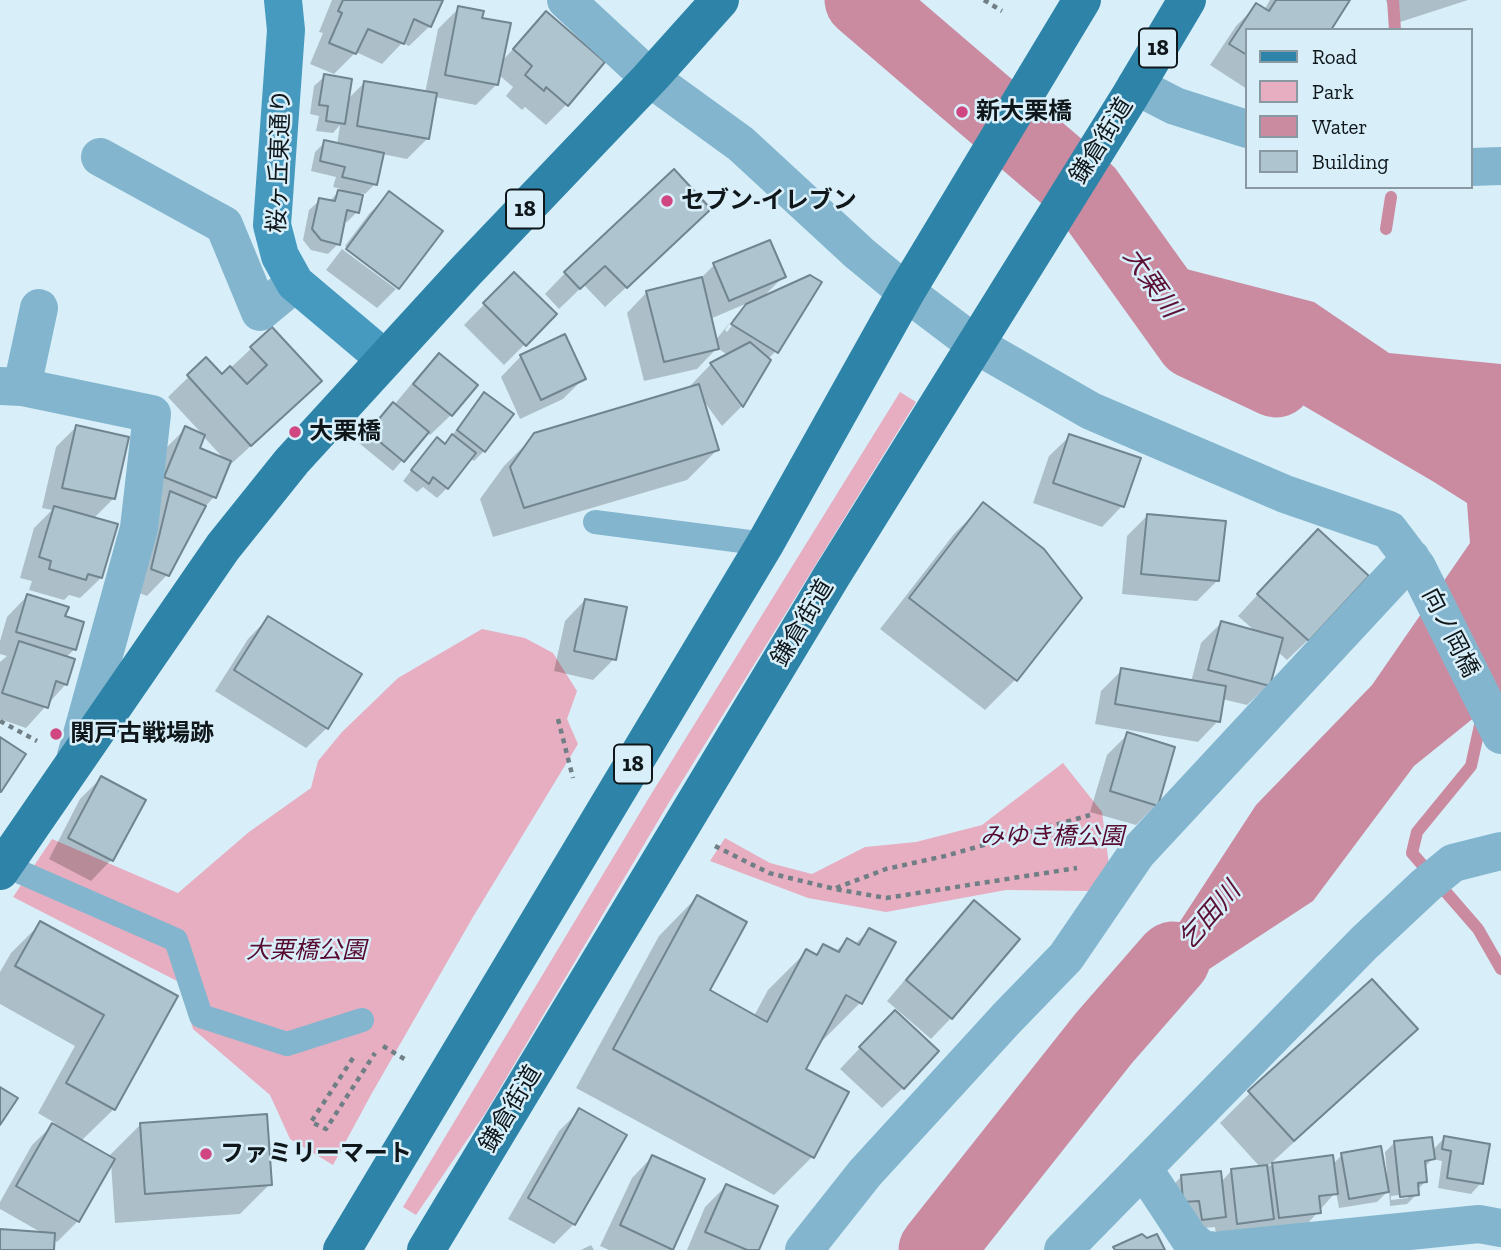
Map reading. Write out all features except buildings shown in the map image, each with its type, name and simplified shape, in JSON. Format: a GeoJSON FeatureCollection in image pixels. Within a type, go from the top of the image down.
{"type":"FeatureCollection","features":[{"type":"Feature","properties":{"kind":"main road","name":"18"},"geometry":{"type":"LineString","coordinates":[[2,868],[223,547],[292,461],[720,0]]}},
{"type":"Feature","properties":{"kind":"main road","name":"18"},"geometry":{"type":"LineString","coordinates":[[342,1250],[765,544],[912,283],[1082,0]]}},
{"type":"Feature","properties":{"kind":"main road","name":"鎌倉街道"},"geometry":{"type":"LineString","coordinates":[[426,1250],[831,577],[1187,0]]}},
{"type":"Feature","properties":{"kind":"street","name":"桜ヶ丘東通り"},"geometry":{"type":"LineString","coordinates":[[283,0],[286,30],[272,225],[280,256],[295,283],[385,359]]}},
{"type":"Feature","properties":{"kind":"street","name":"向ノ岡橋"},"geometry":{"type":"LineString","coordinates":[[566,0],[658,69],[859,253],[912,283],[1091,411],[1285,494],[1389,530],[1414,563],[1501,735]]}},
{"type":"Feature","properties":{"kind":"street"},"geometry":{"type":"LineString","coordinates":[[1133,91],[1246,130]]}},
{"type":"Feature","properties":{"kind":"street"},"geometry":{"type":"LineString","coordinates":[[100,157],[224,225],[260,312],[295,283]]}},
{"type":"Feature","properties":{"kind":"street"},"geometry":{"type":"LineString","coordinates":[[1473,167],[1501,166]]}},
{"type":"Feature","properties":{"kind":"street"},"geometry":{"type":"LineString","coordinates":[[39,308],[11,387],[152,414],[139,528],[75,762]]}},
{"type":"Feature","properties":{"kind":"street"},"geometry":{"type":"LineString","coordinates":[[804,1250],[865,1173],[1066,957],[1137,853],[1414,563]]}},
{"type":"Feature","properties":{"kind":"street"},"geometry":{"type":"LineString","coordinates":[[1073,1246],[1143,1168],[1364,943],[1440,874],[1501,851]]}},
{"type":"Feature","properties":{"kind":"street"},"geometry":{"type":"LineString","coordinates":[[1143,1168],[1189,1238],[1203,1250],[1210,1250]]}},
{"type":"Feature","properties":{"kind":"street"},"geometry":{"type":"LineString","coordinates":[[1222,1250],[1479,1224],[1501,1230],[1496,1250]]}},
{"type":"Feature","properties":{"kind":"lane"},"geometry":{"type":"LineString","coordinates":[[595,522],[765,544]]}},
{"type":"Feature","properties":{"kind":"lane"},"geometry":{"type":"LineString","coordinates":[[2,868],[176,940],[201,1016],[287,1044],[362,1020]]}},
{"type":"Feature","properties":{"kind":"path"},"geometry":{"type":"LineString","coordinates":[[984,0],[1002,11]]}},
{"type":"Feature","properties":{"kind":"path"},"geometry":{"type":"LineString","coordinates":[[558,719],[573,778]]}},
{"type":"Feature","properties":{"kind":"path"},"geometry":{"type":"LineString","coordinates":[[835,889],[886,869],[945,856],[1090,814]]}},
{"type":"Feature","properties":{"kind":"path"},"geometry":{"type":"LineString","coordinates":[[709,843],[769,873],[886,898],[1080,867],[1116,885]]}},
{"type":"Feature","properties":{"kind":"path"},"geometry":{"type":"LineString","coordinates":[[362,1020],[374,1027],[311,1122],[326,1129],[380,1045],[406,1060]]}},
{"type":"Feature","properties":{"kind":"green space"},"geometry":{"type":"Polygon","coordinates":[[[900,392],[916,402],[668,804],[486,1112],[416,1215],[403,1207],[650,796],[900,392]]]}},
{"type":"Feature","properties":{"kind":"green space","name":"大栗橋公園"},"geometry":{"type":"Polygon","coordinates":[[[482,629],[525,638],[553,653],[577,691],[567,719],[578,744],[473,917],[333,1165],[290,1139],[270,1095],[193,1029],[179,982],[13,897],[52,839],[178,893],[249,832],[311,788],[318,761],[342,732],[398,678],[482,629]]]}},
{"type":"Feature","properties":{"kind":"green space","name":"みゆき橋公園"},"geometry":{"type":"Polygon","coordinates":[[[1063,763],[1102,812],[1109,865],[1093,891],[1006,890],[886,912],[808,898],[710,861],[725,838],[770,863],[812,874],[865,847],[916,842],[982,825],[1063,763]]]}},
{"type":"Feature","properties":{"kind":"water"},"geometry":{"type":"Polygon","coordinates":[[[1132,255],[1314,302],[1389,353],[1501,364],[1501,696],[1414,766],[1313,901],[1104,1038],[1256,805],[1372,685],[1470,543],[1467,503],[1193,341],[1132,255]]]}},
{"type":"Feature","properties":{"kind":"waterway","name":"大栗川"},"geometry":{"type":"LineString","coordinates":[[862,0],[1087,193],[1193,341],[1276,380]]}},
{"type":"Feature","properties":{"kind":"waterway"},"geometry":{"type":"LineString","coordinates":[[1393,0],[1395,28]]}},
{"type":"Feature","properties":{"kind":"waterway"},"geometry":{"type":"LineString","coordinates":[[1386,229],[1391,197]]}},
{"type":"Feature","properties":{"kind":"waterway"},"geometry":{"type":"LineString","coordinates":[[1482,716],[1471,766],[1417,832],[1412,853],[1478,929],[1501,969]]}},
{"type":"Feature","properties":{"kind":"waterway","name":"乞田川"},"geometry":{"type":"LineString","coordinates":[[936,1250],[1104,1038],[1173,959]]}},
{"type":"Feature","properties":{"kind":"place","name":"新大栗橋"},"geometry":{"type":"Point","coordinates":[962,112]}},
{"type":"Feature","properties":{"kind":"place","name":"セブン-イレブン"},"geometry":{"type":"Point","coordinates":[667,201]}},
{"type":"Feature","properties":{"kind":"place","name":"大栗橋"},"geometry":{"type":"Point","coordinates":[295,432]}},
{"type":"Feature","properties":{"kind":"place","name":"関戸古戦場跡"},"geometry":{"type":"Point","coordinates":[56,734]}},
{"type":"Feature","properties":{"kind":"place","name":"ファミリーマート"},"geometry":{"type":"Point","coordinates":[206,1154]}}]}
